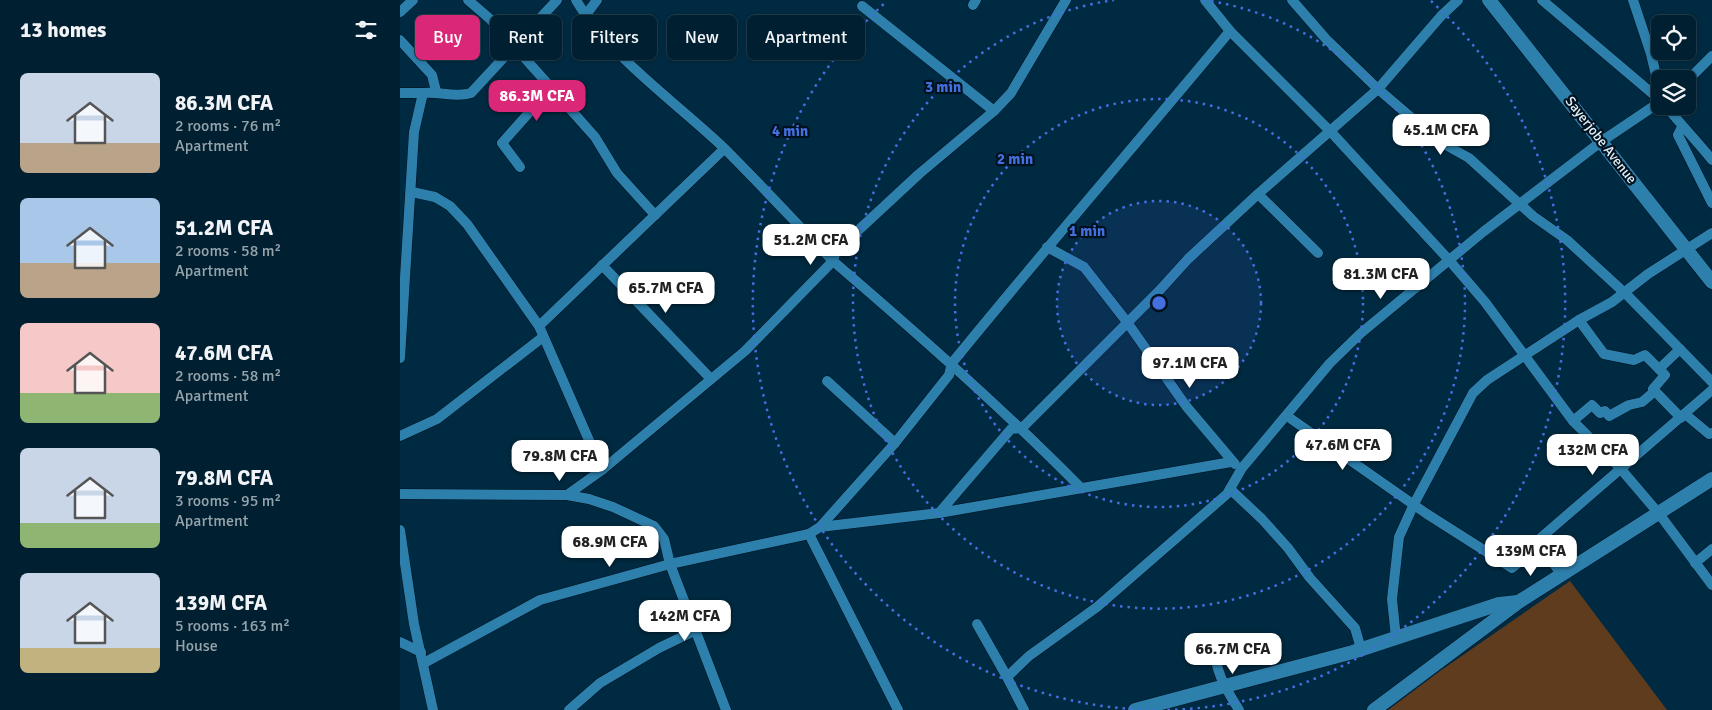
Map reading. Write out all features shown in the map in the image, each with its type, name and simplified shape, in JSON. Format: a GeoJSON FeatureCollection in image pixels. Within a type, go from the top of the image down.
{"type":"FeatureCollection","features":[{"type":"Feature","properties":{"kind":"street"},"geometry":{"type":"LineString","coordinates":[[400,12],[412,0]]}},
{"type":"Feature","properties":{"kind":"street"},"geometry":{"type":"LineString","coordinates":[[468,0],[490,19]]}},
{"type":"Feature","properties":{"kind":"street"},"geometry":{"type":"LineString","coordinates":[[543,15],[557,0]]}},
{"type":"Feature","properties":{"kind":"street"},"geometry":{"type":"LineString","coordinates":[[576,0],[584,15]]}},
{"type":"Feature","properties":{"kind":"street"},"geometry":{"type":"LineString","coordinates":[[586,15],[597,0]]}},
{"type":"Feature","properties":{"kind":"street"},"geometry":{"type":"LineString","coordinates":[[568,494],[602,470],[745,351],[833,261],[836,251],[919,174],[994,111],[1011,93],[1066,0]]}},
{"type":"Feature","properties":{"kind":"street"},"geometry":{"type":"LineString","coordinates":[[1205,0],[1230,30],[1331,132],[1449,260],[1525,356],[1573,421],[1620,468],[1660,515],[1712,585]]}},
{"type":"Feature","properties":{"kind":"street"},"geometry":{"type":"LineString","coordinates":[[1292,0],[1326,39],[1378,89],[1444,144],[1468,158],[1520,204],[1567,240],[1624,293],[1712,382]]}},
{"type":"Feature","properties":{"kind":"street"},"geometry":{"type":"LineString","coordinates":[[939,512],[1012,429],[1022,428],[1159,291],[1188,259],[1258,194],[1378,89],[1441,16],[1458,0]]}},
{"type":"Feature","properties":{"kind":"street","name":"Sayerjobe Avenue"},"geometry":{"type":"LineString","coordinates":[[1489,0],[1712,282]]}},
{"type":"Feature","properties":{"kind":"street"},"geometry":{"type":"LineString","coordinates":[[1542,0],[1651,93]]}},
{"type":"Feature","properties":{"kind":"street"},"geometry":{"type":"LineString","coordinates":[[1632,0],[1655,70]]}},
{"type":"Feature","properties":{"kind":"street"},"geometry":{"type":"LineString","coordinates":[[862,6],[994,111]]}},
{"type":"Feature","properties":{"kind":"street"},"geometry":{"type":"LineString","coordinates":[[424,664],[540,600],[670,564],[809,534],[820,527],[895,443],[949,375],[952,363],[1230,30]]}},
{"type":"Feature","properties":{"kind":"street"},"geometry":{"type":"LineString","coordinates":[[400,40],[432,75],[436,91]]}},
{"type":"Feature","properties":{"kind":"street"},"geometry":{"type":"LineString","coordinates":[[1696,72],[1712,56]]}},
{"type":"Feature","properties":{"kind":"street"},"geometry":{"type":"LineString","coordinates":[[400,93],[436,91],[463,95],[471,92],[500,60]]}},
{"type":"Feature","properties":{"kind":"street"},"geometry":{"type":"LineString","coordinates":[[526,60],[595,137],[617,173],[654,215]]}},
{"type":"Feature","properties":{"kind":"street"},"geometry":{"type":"LineString","coordinates":[[627,60],[724,149],[833,261],[952,363],[1022,428],[1080,488]]}},
{"type":"Feature","properties":{"kind":"street"},"geometry":{"type":"LineString","coordinates":[[520,167],[502,143],[551,88]]}},
{"type":"Feature","properties":{"kind":"street"},"geometry":{"type":"LineString","coordinates":[[400,358],[412,192],[414,132],[423,93]]}},
{"type":"Feature","properties":{"kind":"street"},"geometry":{"type":"LineString","coordinates":[[1007,677],[1029,656],[1097,607],[1228,494],[1242,468],[1330,363],[1361,333],[1520,204],[1602,141],[1651,107]]}},
{"type":"Feature","properties":{"kind":"street"},"geometry":{"type":"LineString","coordinates":[[1673,115],[1682,127],[1690,131],[1712,160]]}},
{"type":"Feature","properties":{"kind":"street"},"geometry":{"type":"LineString","coordinates":[[1682,127],[1678,135],[1712,203]]}},
{"type":"Feature","properties":{"kind":"street"},"geometry":{"type":"LineString","coordinates":[[539,326],[724,149]]}},
{"type":"Feature","properties":{"kind":"street"},"geometry":{"type":"LineString","coordinates":[[412,192],[436,197],[450,206],[467,224],[539,326],[602,470]]}},
{"type":"Feature","properties":{"kind":"street"},"geometry":{"type":"LineString","coordinates":[[1258,194],[1318,253]]}},
{"type":"Feature","properties":{"kind":"street"},"geometry":{"type":"LineString","coordinates":[[1396,638],[1392,599],[1396,550],[1399,537],[1414,504],[1473,393],[1487,380],[1624,293],[1712,233]]}},
{"type":"Feature","properties":{"kind":"street"},"geometry":{"type":"LineString","coordinates":[[1047,247],[1084,267],[1127,322],[1186,406],[1232,462],[1242,468]]}},
{"type":"Feature","properties":{"kind":"street"},"geometry":{"type":"LineString","coordinates":[[602,265],[711,379]]}},
{"type":"Feature","properties":{"kind":"street"},"geometry":{"type":"LineString","coordinates":[[1573,421],[1592,405],[1600,414],[1605,411],[1609,416],[1629,405],[1642,402],[1655,391],[1653,389],[1665,375],[1644,355],[1634,360],[1604,354],[1579,320]]}},
{"type":"Feature","properties":{"kind":"street"},"geometry":{"type":"LineString","coordinates":[[400,436],[437,419],[543,337]]}},
{"type":"Feature","properties":{"kind":"street"},"geometry":{"type":"LineString","coordinates":[[1659,369],[1680,349]]}},
{"type":"Feature","properties":{"kind":"street"},"geometry":{"type":"LineString","coordinates":[[827,381],[895,443]]}},
{"type":"Feature","properties":{"kind":"street"},"geometry":{"type":"LineString","coordinates":[[1562,575],[1537,540],[1712,390]]}},
{"type":"Feature","properties":{"kind":"street"},"geometry":{"type":"LineString","coordinates":[[1655,391],[1683,416],[1709,434],[1712,433]]}},
{"type":"Feature","properties":{"kind":"street"},"geometry":{"type":"LineString","coordinates":[[1287,416],[1414,504],[1512,568],[1540,545]]}},
{"type":"Feature","properties":{"kind":"street"},"geometry":{"type":"LineString","coordinates":[[820,527],[939,512],[1232,462]]}},
{"type":"Feature","properties":{"kind":"street"},"geometry":{"type":"LineString","coordinates":[[1374,710],[1520,601],[1660,515],[1712,479]]}},
{"type":"Feature","properties":{"kind":"street"},"geometry":{"type":"LineString","coordinates":[[1230,489],[1262,518],[1288,548],[1310,578],[1355,628],[1361,649]]}},
{"type":"Feature","properties":{"kind":"street"},"geometry":{"type":"LineString","coordinates":[[400,494],[568,494],[614,507],[654,526],[664,539],[670,564],[726,710]]}},
{"type":"Feature","properties":{"kind":"street"},"geometry":{"type":"LineString","coordinates":[[400,530],[414,624],[433,710]]}},
{"type":"Feature","properties":{"kind":"street"},"geometry":{"type":"LineString","coordinates":[[809,534],[898,710]]}},
{"type":"Feature","properties":{"kind":"street"},"geometry":{"type":"LineString","coordinates":[[1696,563],[1712,549]]}},
{"type":"Feature","properties":{"kind":"street"},"geometry":{"type":"LineString","coordinates":[[1135,710],[1361,649],[1499,604],[1520,601]]}},
{"type":"Feature","properties":{"kind":"street"},"geometry":{"type":"LineString","coordinates":[[977,624],[1024,710]]}},
{"type":"Feature","properties":{"kind":"street"},"geometry":{"type":"LineString","coordinates":[[569,710],[600,683],[659,648],[694,630]]}},
{"type":"Feature","properties":{"kind":"street"},"geometry":{"type":"LineString","coordinates":[[400,642],[421,652]]}},
{"type":"Feature","properties":{"kind":"street"},"geometry":{"type":"LineString","coordinates":[[1215,643],[1214,658],[1224,685],[1239,710]]}},
{"type":"Feature","properties":{"kind":"shaded area"},"geometry":{"type":"Polygon","coordinates":[[[1570,581],[1667,710],[1388,710],[1440,671],[1570,581]]]}}]}
